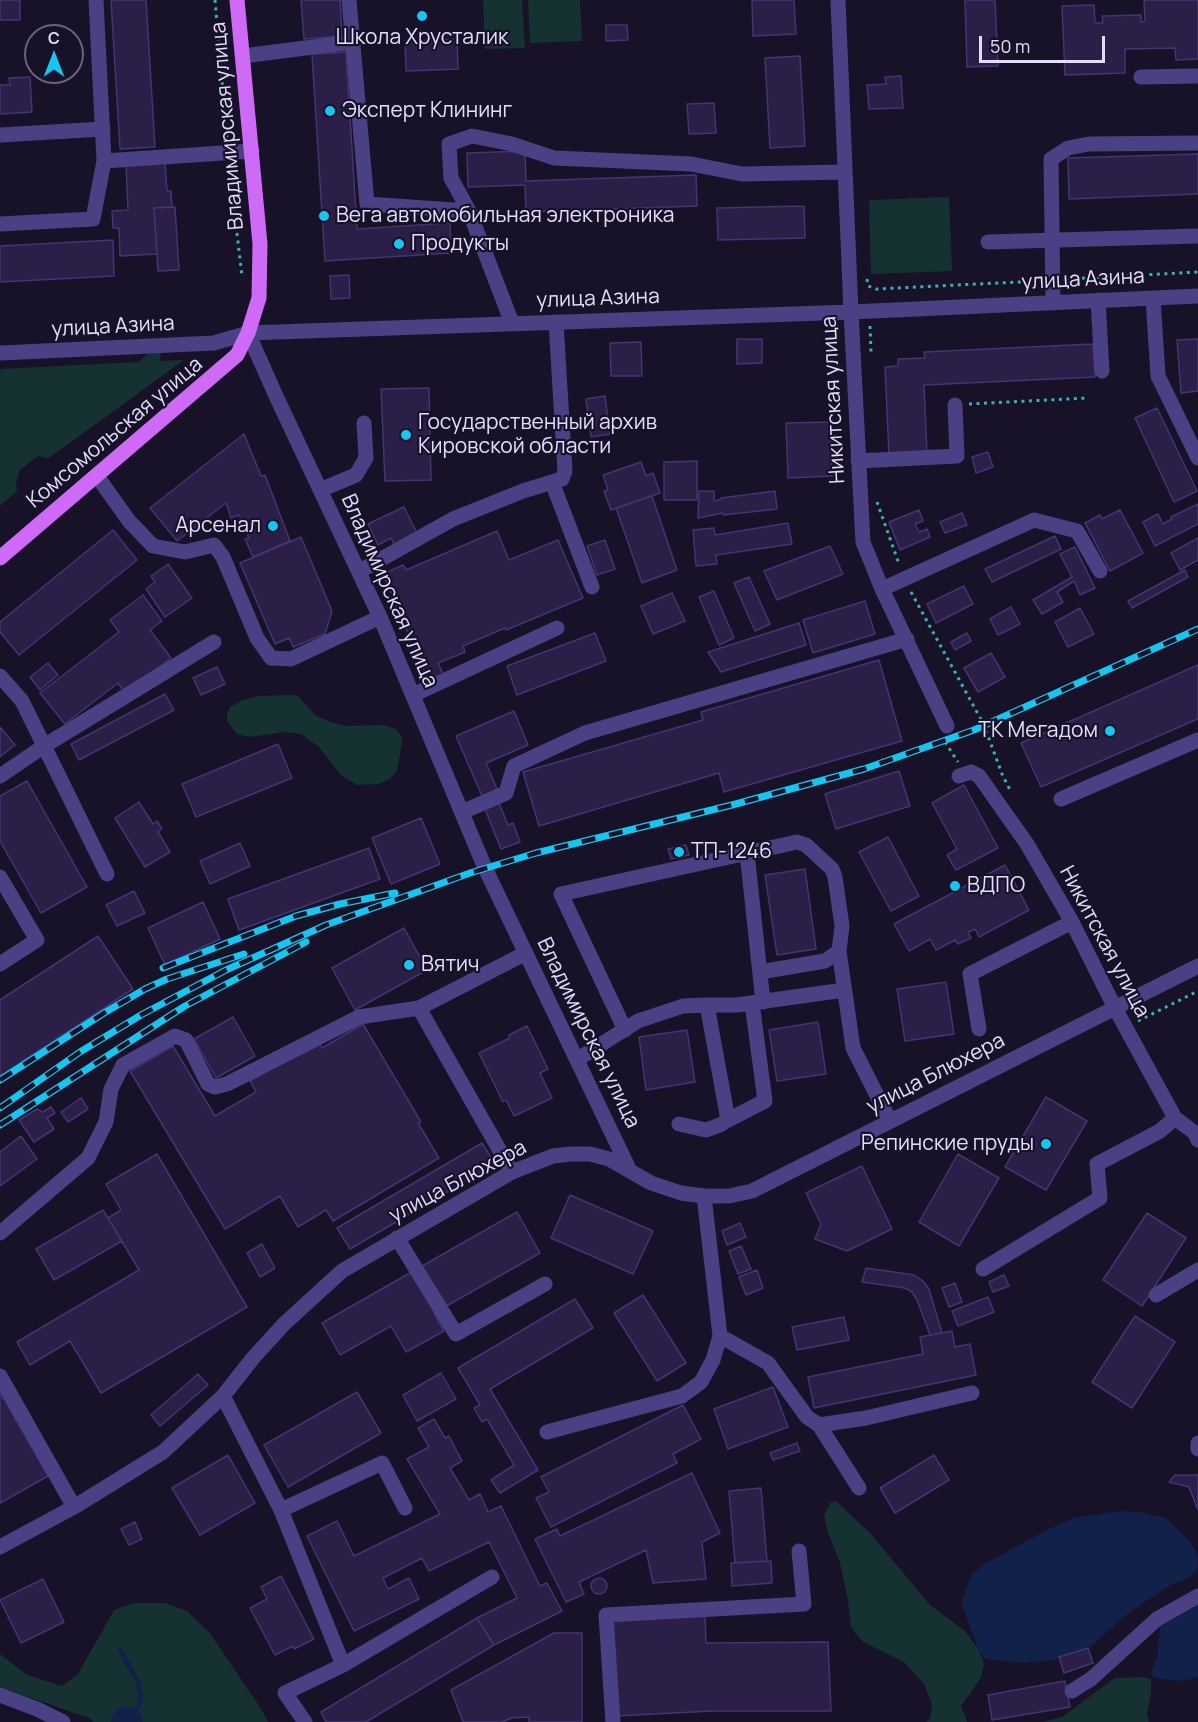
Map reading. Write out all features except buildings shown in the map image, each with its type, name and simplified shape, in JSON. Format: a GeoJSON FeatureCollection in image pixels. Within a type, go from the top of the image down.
{"type":"FeatureCollection","features":[{"type":"Feature","properties":{"kind":"main road","name":"Владимирская улица"},"geometry":{"type":"LineString","coordinates":[[237,0],[260,244],[259,298],[248,333]]}},
{"type":"Feature","properties":{"kind":"main road","name":"Комсомольская улица"},"geometry":{"type":"LineString","coordinates":[[0,558],[237,355],[248,333]]}},
{"type":"Feature","properties":{"kind":"street"},"geometry":{"type":"LineString","coordinates":[[0,224],[93,219],[104,161],[96,0]]}},
{"type":"Feature","properties":{"kind":"street"},"geometry":{"type":"LineString","coordinates":[[349,0],[367,204],[469,212]]}},
{"type":"Feature","properties":{"kind":"street","name":"Никитская улица"},"geometry":{"type":"LineString","coordinates":[[838,0],[862,542],[947,726]]}},
{"type":"Feature","properties":{"kind":"street"},"geometry":{"type":"LineString","coordinates":[[243,56],[352,42]]}},
{"type":"Feature","properties":{"kind":"street"},"geometry":{"type":"LineString","coordinates":[[1141,77],[1198,76]]}},
{"type":"Feature","properties":{"kind":"street"},"geometry":{"type":"LineString","coordinates":[[0,135],[103,129]]}},
{"type":"Feature","properties":{"kind":"street"},"geometry":{"type":"LineString","coordinates":[[512,323],[469,212],[451,178],[449,144],[472,136],[512,144],[554,159],[691,164],[741,174],[845,172]]}},
{"type":"Feature","properties":{"kind":"street"},"geometry":{"type":"LineString","coordinates":[[1053,302],[1051,159],[1068,148],[1089,144],[1198,143]]}},
{"type":"Feature","properties":{"kind":"street"},"geometry":{"type":"LineString","coordinates":[[104,161],[252,152]]}},
{"type":"Feature","properties":{"kind":"street"},"geometry":{"type":"LineString","coordinates":[[988,242],[1198,236]]}},
{"type":"Feature","properties":{"kind":"street","name":"улица Азина"},"geometry":{"type":"LineString","coordinates":[[0,353],[214,343],[248,333],[851,312],[1198,296]]}},
{"type":"Feature","properties":{"kind":"street"},"geometry":{"type":"LineString","coordinates":[[1153,298],[1158,376],[1198,458]]}},
{"type":"Feature","properties":{"kind":"street"},"geometry":{"type":"LineString","coordinates":[[1098,300],[1102,371]]}},
{"type":"Feature","properties":{"kind":"street"},"geometry":{"type":"LineString","coordinates":[[360,572],[453,519],[523,491],[562,479],[565,471],[556,322]]}},
{"type":"Feature","properties":{"kind":"street","name":"Владимирская улица"},"geometry":{"type":"LineString","coordinates":[[248,333],[380,617],[485,868],[630,1171]]}},
{"type":"Feature","properties":{"kind":"street"},"geometry":{"type":"LineString","coordinates":[[858,461],[957,456],[955,405]]}},
{"type":"Feature","properties":{"kind":"street"},"geometry":{"type":"LineString","coordinates":[[320,490],[356,475],[366,458],[364,423]]}},
{"type":"Feature","properties":{"kind":"street"},"geometry":{"type":"LineString","coordinates":[[97,476],[129,521],[153,546],[185,552],[214,545],[223,557],[257,638],[271,658],[291,659],[380,617]]}},
{"type":"Feature","properties":{"kind":"street"},"geometry":{"type":"LineString","coordinates":[[552,482],[592,587]]}},
{"type":"Feature","properties":{"kind":"street"},"geometry":{"type":"LineString","coordinates":[[882,589],[1034,520],[1077,531],[1100,571]]}},
{"type":"Feature","properties":{"kind":"street"},"geometry":{"type":"LineString","coordinates":[[413,695],[558,628]]}},
{"type":"Feature","properties":{"kind":"street"},"geometry":{"type":"LineString","coordinates":[[462,812],[506,793],[514,766],[585,733],[907,639]]}},
{"type":"Feature","properties":{"kind":"street"},"geometry":{"type":"LineString","coordinates":[[0,776],[44,746],[214,642]]}},
{"type":"Feature","properties":{"kind":"street"},"geometry":{"type":"LineString","coordinates":[[0,676],[22,701],[107,874]]}},
{"type":"Feature","properties":{"kind":"street"},"geometry":{"type":"LineString","coordinates":[[1061,799],[1198,740]]}},
{"type":"Feature","properties":{"kind":"street","name":"Никитская улица"},"geometry":{"type":"LineString","coordinates":[[962,774],[971,772],[979,776],[1027,844],[1072,922],[1115,1008],[1175,1118],[1197,1135]]}},
{"type":"Feature","properties":{"kind":"street"},"geometry":{"type":"LineString","coordinates":[[625,1030],[561,894],[797,842],[806,845],[832,869],[835,877],[842,926],[839,951],[852,1048],[890,1122]]}},
{"type":"Feature","properties":{"kind":"street"},"geometry":{"type":"LineString","coordinates":[[679,1124],[706,1130],[765,1101],[758,1002],[760,972],[747,853]]}},
{"type":"Feature","properties":{"kind":"street"},"geometry":{"type":"LineString","coordinates":[[0,877],[37,940],[0,964]]}},
{"type":"Feature","properties":{"kind":"street"},"geometry":{"type":"LineString","coordinates":[[979,1029],[970,974],[1072,922]]}},
{"type":"Feature","properties":{"kind":"street"},"geometry":{"type":"LineString","coordinates":[[760,972],[825,961],[839,951]]}},
{"type":"Feature","properties":{"kind":"street"},"geometry":{"type":"LineString","coordinates":[[0,1233],[88,1158],[106,1122],[111,1089],[123,1065],[175,1036],[186,1040],[208,1084],[215,1087],[226,1084],[359,1017],[419,1008],[526,953]]}},
{"type":"Feature","properties":{"kind":"street","name":"улица Блюхера"},"geometry":{"type":"LineString","coordinates":[[0,1547],[74,1507],[163,1452],[223,1396],[253,1358],[312,1297],[342,1271],[512,1172],[553,1156],[590,1155],[609,1159],[651,1183],[681,1193],[704,1197],[729,1196],[752,1191],[1198,966]]}},
{"type":"Feature","properties":{"kind":"street"},"geometry":{"type":"LineString","coordinates":[[578,1059],[638,1021],[683,1006],[758,1002],[844,990]]}},
{"type":"Feature","properties":{"kind":"street"},"geometry":{"type":"LineString","coordinates":[[707,1005],[728,1120]]}},
{"type":"Feature","properties":{"kind":"street"},"geometry":{"type":"LineString","coordinates":[[419,1008],[512,1172]]}},
{"type":"Feature","properties":{"kind":"street"},"geometry":{"type":"LineString","coordinates":[[983,1269],[1100,1198],[1097,1164],[1160,1131],[1175,1118]]}},
{"type":"Feature","properties":{"kind":"street"},"geometry":{"type":"LineString","coordinates":[[547,1432],[682,1396],[701,1382],[713,1360],[720,1336],[704,1197]]}},
{"type":"Feature","properties":{"kind":"street"},"geometry":{"type":"LineString","coordinates":[[397,1238],[456,1334],[545,1284]]}},
{"type":"Feature","properties":{"kind":"street"},"geometry":{"type":"LineString","coordinates":[[1156,1295],[1198,1270]]}},
{"type":"Feature","properties":{"kind":"street"},"geometry":{"type":"LineString","coordinates":[[720,1336],[768,1363],[807,1417],[819,1425],[859,1488]]}},
{"type":"Feature","properties":{"kind":"street"},"geometry":{"type":"LineString","coordinates":[[0,1376],[74,1507]]}},
{"type":"Feature","properties":{"kind":"street"},"geometry":{"type":"LineString","coordinates":[[819,1425],[866,1418],[972,1393]]}},
{"type":"Feature","properties":{"kind":"street"},"geometry":{"type":"LineString","coordinates":[[223,1396],[281,1510],[343,1665]]}},
{"type":"Feature","properties":{"kind":"street"},"geometry":{"type":"LineString","coordinates":[[1198,1443],[1198,1449]]}},
{"type":"Feature","properties":{"kind":"street"},"geometry":{"type":"LineString","coordinates":[[281,1510],[382,1463],[405,1508]]}},
{"type":"Feature","properties":{"kind":"street"},"geometry":{"type":"LineString","coordinates":[[613,1722],[606,1615],[804,1604],[799,1551]]}},
{"type":"Feature","properties":{"kind":"street"},"geometry":{"type":"LineString","coordinates":[[305,1722],[285,1693],[343,1665],[492,1577]]}},
{"type":"Feature","properties":{"kind":"street"},"geometry":{"type":"LineString","coordinates":[[1072,1691],[1090,1679],[1157,1619],[1198,1596]]}},
{"type":"Feature","properties":{"kind":"street"},"geometry":{"type":"LineString","coordinates":[[0,1695],[63,1722]]}},
{"type":"Feature","properties":{"kind":"path"},"geometry":{"type":"LineString","coordinates":[[215,0],[242,281]]}},
{"type":"Feature","properties":{"kind":"path"},"geometry":{"type":"LineString","coordinates":[[866,268],[868,286],[876,289],[1198,272]]}},
{"type":"Feature","properties":{"kind":"path"},"geometry":{"type":"LineString","coordinates":[[869,318],[871,353]]}},
{"type":"Feature","properties":{"kind":"path"},"geometry":{"type":"LineString","coordinates":[[955,405],[1088,398]]}},
{"type":"Feature","properties":{"kind":"path"},"geometry":{"type":"LineString","coordinates":[[877,500],[905,579],[984,725],[1002,774],[1015,799]]}},
{"type":"Feature","properties":{"kind":"path"},"geometry":{"type":"LineString","coordinates":[[947,726],[944,741],[962,774]]}},
{"type":"Feature","properties":{"kind":"path"},"geometry":{"type":"LineString","coordinates":[[1126,1027],[1198,991]]}},
{"type":"Feature","properties":{"kind":"green space"},"geometry":{"type":"Polygon","coordinates":[[[483,0],[522,0],[525,48],[485,49],[483,0]]]}},
{"type":"Feature","properties":{"kind":"green space"},"geometry":{"type":"Polygon","coordinates":[[[528,0],[580,0],[582,41],[530,43],[528,0]]]}},
{"type":"Feature","properties":{"kind":"green space"},"geometry":{"type":"Polygon","coordinates":[[[949,197],[952,271],[871,274],[869,200],[949,197]]]}},
{"type":"Feature","properties":{"kind":"green space"},"geometry":{"type":"Polygon","coordinates":[[[152,351],[159,351],[161,356],[159,361],[184,360],[49,458],[38,456],[20,470],[16,482],[17,491],[0,506],[0,369],[138,362],[152,351]]]}},
{"type":"Feature","properties":{"kind":"green space"},"geometry":{"type":"Polygon","coordinates":[[[293,695],[299,697],[315,715],[333,723],[346,726],[384,725],[395,729],[401,735],[402,743],[397,770],[390,779],[379,784],[357,785],[341,775],[319,747],[301,734],[286,732],[249,737],[237,734],[227,721],[230,707],[243,700],[258,696],[293,695]]]}},
{"type":"Feature","properties":{"kind":"green space"},"geometry":{"type":"Polygon","coordinates":[[[836,1501],[870,1533],[930,1605],[965,1631],[979,1650],[984,1664],[981,1678],[961,1706],[967,1722],[926,1722],[930,1718],[932,1704],[924,1684],[904,1662],[863,1642],[851,1627],[840,1563],[824,1516],[830,1503],[836,1501]]]}},
{"type":"Feature","properties":{"kind":"green space"},"geometry":{"type":"Polygon","coordinates":[[[134,1603],[165,1603],[187,1611],[209,1632],[268,1722],[94,1722],[89,1718],[0,1687],[0,1654],[27,1675],[62,1686],[78,1674],[114,1610],[134,1603]]]}},
{"type":"Feature","properties":{"kind":"green space"},"geometry":{"type":"Polygon","coordinates":[[[1144,1677],[1151,1680],[1147,1714],[1149,1722],[1042,1722],[1062,1717],[1115,1678],[1144,1677]]]}},
{"type":"Feature","properties":{"kind":"water"},"geometry":{"type":"Polygon","coordinates":[[[1119,1511],[1141,1512],[1166,1518],[1191,1542],[1198,1557],[1197,1572],[1189,1578],[1172,1584],[1140,1605],[1094,1644],[1077,1654],[1049,1661],[1024,1663],[986,1659],[979,1651],[961,1603],[971,1575],[984,1564],[1074,1518],[1119,1511]]]}},
{"type":"Feature","properties":{"kind":"water"},"geometry":{"type":"Polygon","coordinates":[[[1198,1603],[1198,1677],[1183,1681],[1154,1678],[1151,1673],[1157,1657],[1160,1626],[1166,1617],[1198,1603]]]}},
{"type":"Feature","properties":{"kind":"waterway"},"geometry":{"type":"LineString","coordinates":[[120,1650],[138,1682],[141,1700],[137,1709],[126,1721]]}},
{"type":"Feature","properties":{"kind":"railway"},"geometry":{"type":"LineString","coordinates":[[0,1108],[80,1052],[141,1015],[226,970],[326,925],[470,873],[536,853],[732,805],[864,769],[974,730],[1198,629]]}},
{"type":"Feature","properties":{"kind":"railway"},"geometry":{"type":"LineString","coordinates":[[163,968],[296,916],[395,893]]}},
{"type":"Feature","properties":{"kind":"railway"},"geometry":{"type":"LineString","coordinates":[[0,1125],[185,1006],[306,942]]}},
{"type":"Feature","properties":{"kind":"railway"},"geometry":{"type":"LineString","coordinates":[[0,1080],[145,989],[167,979],[244,954]]}},
{"type":"Feature","properties":{"kind":"place","name":"Школа Хрусталик"},"geometry":{"type":"Point","coordinates":[422,16]}},
{"type":"Feature","properties":{"kind":"place","name":"Эксперт Клининг"},"geometry":{"type":"Point","coordinates":[330,111]}},
{"type":"Feature","properties":{"kind":"place","name":"Вега автомобильная электроника"},"geometry":{"type":"Point","coordinates":[324,216]}},
{"type":"Feature","properties":{"kind":"place","name":"Продукты"},"geometry":{"type":"Point","coordinates":[399,244]}},
{"type":"Feature","properties":{"kind":"place","name":"Государственный архив Кировской области"},"geometry":{"type":"Point","coordinates":[406,435]}},
{"type":"Feature","properties":{"kind":"place","name":"Арсенал"},"geometry":{"type":"Point","coordinates":[273,526]}},
{"type":"Feature","properties":{"kind":"place","name":"ТК Мегадом"},"geometry":{"type":"Point","coordinates":[1110,731]}},
{"type":"Feature","properties":{"kind":"place","name":"ТП-1246"},"geometry":{"type":"Point","coordinates":[679,852]}},
{"type":"Feature","properties":{"kind":"place","name":"ВДПО"},"geometry":{"type":"Point","coordinates":[955,886]}},
{"type":"Feature","properties":{"kind":"place","name":"Вятич"},"geometry":{"type":"Point","coordinates":[409,965]}},
{"type":"Feature","properties":{"kind":"place","name":"Репинские пруды"},"geometry":{"type":"Point","coordinates":[1046,1144]}}]}
